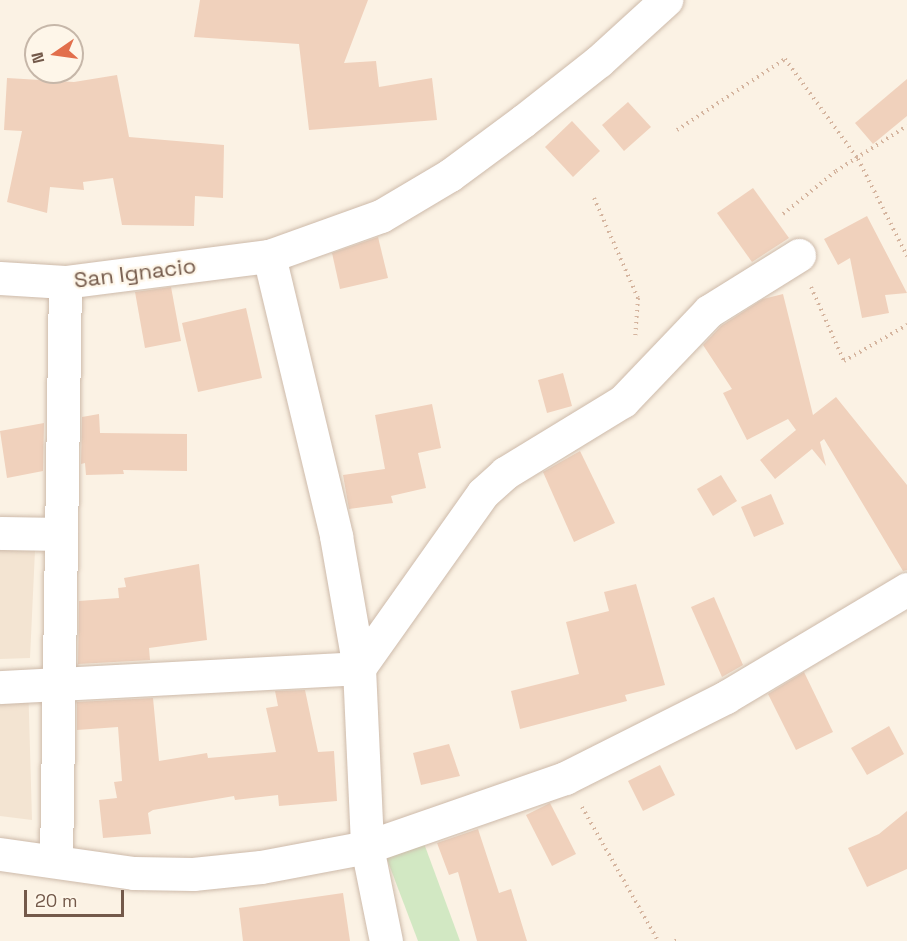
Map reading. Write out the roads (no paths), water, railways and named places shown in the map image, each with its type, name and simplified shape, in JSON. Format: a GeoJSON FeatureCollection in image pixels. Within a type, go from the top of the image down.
{"type":"FeatureCollection","features":[{"type":"Feature","properties":{"kind":"street","name":"San Ignacio"},"geometry":{"type":"LineString","coordinates":[[0,278],[65,282],[269,256],[381,216],[450,175],[599,60],[666,0]]}},
{"type":"Feature","properties":{"kind":"street"},"geometry":{"type":"LineString","coordinates":[[359,668],[483,494],[531,454],[623,401],[645,374],[709,311],[799,255]]}},
{"type":"Feature","properties":{"kind":"street"},"geometry":{"type":"LineString","coordinates":[[269,256],[336,536],[359,668],[366,847],[386,941]]}},
{"type":"Feature","properties":{"kind":"street"},"geometry":{"type":"LineString","coordinates":[[56,861],[56,686],[65,282]]}},
{"type":"Feature","properties":{"kind":"street"},"geometry":{"type":"LineString","coordinates":[[0,533],[61,534]]}},
{"type":"Feature","properties":{"kind":"street"},"geometry":{"type":"LineString","coordinates":[[0,854],[134,873],[193,874],[261,867],[366,847],[565,778],[726,697],[907,589]]}},
{"type":"Feature","properties":{"kind":"street"},"geometry":{"type":"LineString","coordinates":[[0,687],[56,686],[359,668]]}}]}
